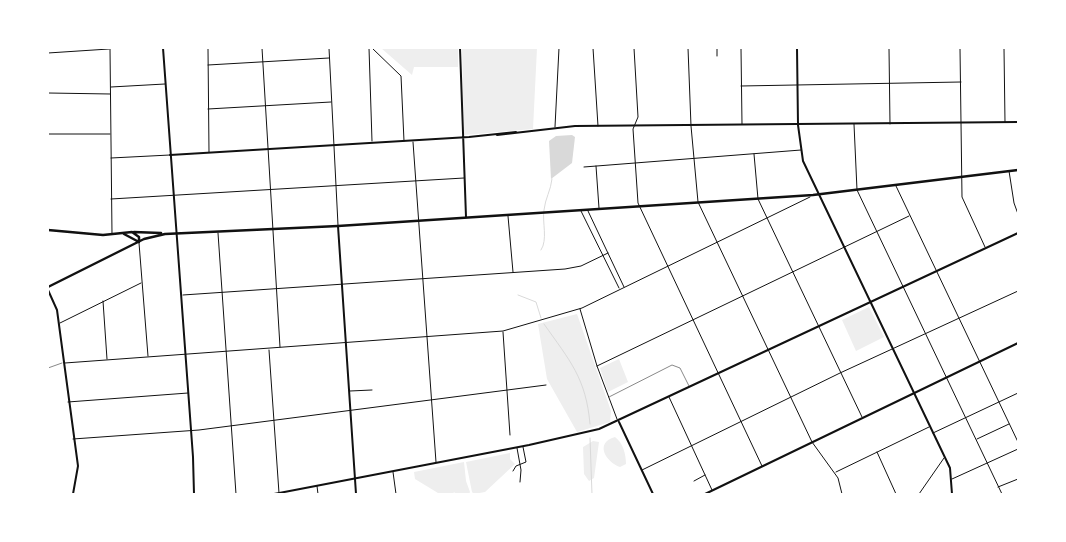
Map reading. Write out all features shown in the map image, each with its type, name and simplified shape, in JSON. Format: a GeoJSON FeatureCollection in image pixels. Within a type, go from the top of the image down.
{"type":"FeatureCollection","features":[{"type":"Feature","properties":{"kind":"main road"},"geometry":{"type":"LineString","coordinates":[[163,48],[189,392],[194,494]]}},
{"type":"Feature","properties":{"kind":"main road"},"geometry":{"type":"LineString","coordinates":[[460,48],[466,217]]}},
{"type":"Feature","properties":{"kind":"main road"},"geometry":{"type":"LineString","coordinates":[[797,48],[798,125],[804,161],[944,457],[952,479],[952,494]]}},
{"type":"Feature","properties":{"kind":"main road"},"geometry":{"type":"LineString","coordinates":[[170,155],[462,138],[574,126],[1018,122]]}},
{"type":"Feature","properties":{"kind":"main road"},"geometry":{"type":"LineString","coordinates":[[48,230],[112,235],[132,232],[165,234],[338,226],[814,195],[1018,170]]}},
{"type":"Feature","properties":{"kind":"main road"},"geometry":{"type":"LineString","coordinates":[[338,226],[356,494]]}},
{"type":"Feature","properties":{"kind":"main road"},"geometry":{"type":"LineString","coordinates":[[132,232],[139,237],[139,242]]}},
{"type":"Feature","properties":{"kind":"main road"},"geometry":{"type":"LineString","coordinates":[[274,494],[588,433],[669,398],[1018,233]]}},
{"type":"Feature","properties":{"kind":"main road"},"geometry":{"type":"LineString","coordinates":[[124,234],[139,242]]}},
{"type":"Feature","properties":{"kind":"main road"},"geometry":{"type":"LineString","coordinates":[[73,494],[78,466],[56,306],[48,289],[139,242],[165,234]]}},
{"type":"Feature","properties":{"kind":"main road"},"geometry":{"type":"LineString","coordinates":[[705,494],[1018,343]]}},
{"type":"Feature","properties":{"kind":"main road"},"geometry":{"type":"LineString","coordinates":[[618,421],[653,494]]}},
{"type":"Feature","properties":{"kind":"street"},"geometry":{"type":"LineString","coordinates":[[48,53],[110,48],[112,235]]}},
{"type":"Feature","properties":{"kind":"street"},"geometry":{"type":"LineString","coordinates":[[208,48],[209,153]]}},
{"type":"Feature","properties":{"kind":"street"},"geometry":{"type":"LineString","coordinates":[[262,48],[280,348]]}},
{"type":"Feature","properties":{"kind":"street"},"geometry":{"type":"LineString","coordinates":[[329,48],[338,226]]}},
{"type":"Feature","properties":{"kind":"street"},"geometry":{"type":"LineString","coordinates":[[369,48],[372,143]]}},
{"type":"Feature","properties":{"kind":"street"},"geometry":{"type":"LineString","coordinates":[[372,48],[401,76],[404,142]]}},
{"type":"Feature","properties":{"kind":"street"},"geometry":{"type":"LineString","coordinates":[[555,129],[559,48]]}},
{"type":"Feature","properties":{"kind":"street"},"geometry":{"type":"LineString","coordinates":[[593,48],[598,126]]}},
{"type":"Feature","properties":{"kind":"street"},"geometry":{"type":"LineString","coordinates":[[634,48],[638,117],[634,125],[635,163],[639,206],[762,466]]}},
{"type":"Feature","properties":{"kind":"street"},"geometry":{"type":"LineString","coordinates":[[688,48],[691,126],[698,202],[812,442],[835,472],[842,494]]}},
{"type":"Feature","properties":{"kind":"street"},"geometry":{"type":"LineString","coordinates":[[716,56],[717,48]]}},
{"type":"Feature","properties":{"kind":"street"},"geometry":{"type":"LineString","coordinates":[[741,48],[742,125]]}},
{"type":"Feature","properties":{"kind":"street"},"geometry":{"type":"LineString","coordinates":[[889,48],[890,124]]}},
{"type":"Feature","properties":{"kind":"street"},"geometry":{"type":"LineString","coordinates":[[960,48],[963,200],[986,248]]}},
{"type":"Feature","properties":{"kind":"street"},"geometry":{"type":"LineString","coordinates":[[1004,48],[1005,122]]}},
{"type":"Feature","properties":{"kind":"street"},"geometry":{"type":"LineString","coordinates":[[208,65],[330,58]]}},
{"type":"Feature","properties":{"kind":"street"},"geometry":{"type":"LineString","coordinates":[[741,86],[961,82]]}},
{"type":"Feature","properties":{"kind":"street"},"geometry":{"type":"LineString","coordinates":[[110,87],[166,84]]}},
{"type":"Feature","properties":{"kind":"street"},"geometry":{"type":"LineString","coordinates":[[48,93],[110,94]]}},
{"type":"Feature","properties":{"kind":"street"},"geometry":{"type":"LineString","coordinates":[[208,109],[332,102]]}},
{"type":"Feature","properties":{"kind":"street"},"geometry":{"type":"LineString","coordinates":[[854,124],[857,190],[1002,494]]}},
{"type":"Feature","properties":{"kind":"street"},"geometry":{"type":"LineString","coordinates":[[48,134],[110,134]]}},
{"type":"Feature","properties":{"kind":"street"},"geometry":{"type":"LineString","coordinates":[[413,141],[417,220],[436,464]]}},
{"type":"Feature","properties":{"kind":"street"},"geometry":{"type":"LineString","coordinates":[[584,167],[802,150]]}},
{"type":"Feature","properties":{"kind":"street"},"geometry":{"type":"LineString","coordinates":[[754,154],[758,199],[862,417]]}},
{"type":"Feature","properties":{"kind":"street"},"geometry":{"type":"LineString","coordinates":[[111,158],[170,155]]}},
{"type":"Feature","properties":{"kind":"street"},"geometry":{"type":"LineString","coordinates":[[596,166],[599,209]]}},
{"type":"Feature","properties":{"kind":"street"},"geometry":{"type":"LineString","coordinates":[[1009,171],[1012,195],[1018,214]]}},
{"type":"Feature","properties":{"kind":"street"},"geometry":{"type":"LineString","coordinates":[[111,199],[464,178]]}},
{"type":"Feature","properties":{"kind":"street"},"geometry":{"type":"LineString","coordinates":[[895,185],[1018,442]]}},
{"type":"Feature","properties":{"kind":"street"},"geometry":{"type":"LineString","coordinates":[[64,363],[503,332],[579,309],[814,195]]}},
{"type":"Feature","properties":{"kind":"street"},"geometry":{"type":"LineString","coordinates":[[581,210],[620,290]]}},
{"type":"Feature","properties":{"kind":"street"},"geometry":{"type":"LineString","coordinates":[[588,210],[624,287]]}},
{"type":"Feature","properties":{"kind":"street"},"geometry":{"type":"LineString","coordinates":[[508,215],[513,273]]}},
{"type":"Feature","properties":{"kind":"street"},"geometry":{"type":"LineString","coordinates":[[597,366],[909,216]]}},
{"type":"Feature","properties":{"kind":"street"},"geometry":{"type":"LineString","coordinates":[[218,232],[236,494]]}},
{"type":"Feature","properties":{"kind":"street"},"geometry":{"type":"LineString","coordinates":[[139,242],[148,357]]}},
{"type":"Feature","properties":{"kind":"street"},"geometry":{"type":"LineString","coordinates":[[181,295],[572,269],[608,253]]}},
{"type":"Feature","properties":{"kind":"street"},"geometry":{"type":"LineString","coordinates":[[59,324],[142,282]]}},
{"type":"Feature","properties":{"kind":"street"},"geometry":{"type":"LineString","coordinates":[[641,470],[840,373],[1018,291]]}},
{"type":"Feature","properties":{"kind":"street"},"geometry":{"type":"LineString","coordinates":[[103,301],[107,360]]}},
{"type":"Feature","properties":{"kind":"street"},"geometry":{"type":"LineString","coordinates":[[579,309],[597,366],[618,421]]}},
{"type":"Feature","properties":{"kind":"street"},"geometry":{"type":"LineString","coordinates":[[503,332],[510,435]]}},
{"type":"Feature","properties":{"kind":"street"},"geometry":{"type":"LineString","coordinates":[[269,349],[279,494]]}},
{"type":"Feature","properties":{"kind":"street"},"geometry":{"type":"LineString","coordinates":[[73,439],[191,431],[546,385]]}},
{"type":"Feature","properties":{"kind":"street"},"geometry":{"type":"LineString","coordinates":[[349,392],[372,390]]}},
{"type":"Feature","properties":{"kind":"street"},"geometry":{"type":"LineString","coordinates":[[68,402],[189,392]]}},
{"type":"Feature","properties":{"kind":"street"},"geometry":{"type":"LineString","coordinates":[[933,434],[1018,393]]}},
{"type":"Feature","properties":{"kind":"street"},"geometry":{"type":"LineString","coordinates":[[669,398],[713,490]]}},
{"type":"Feature","properties":{"kind":"street"},"geometry":{"type":"LineString","coordinates":[[976,440],[1009,424]]}},
{"type":"Feature","properties":{"kind":"street"},"geometry":{"type":"LineString","coordinates":[[835,472],[930,427]]}},
{"type":"Feature","properties":{"kind":"street"},"geometry":{"type":"LineString","coordinates":[[513,471],[520,464],[526,462],[523,446]]}},
{"type":"Feature","properties":{"kind":"street"},"geometry":{"type":"LineString","coordinates":[[517,448],[520,464],[520,482]]}},
{"type":"Feature","properties":{"kind":"street"},"geometry":{"type":"LineString","coordinates":[[952,479],[1018,449]]}},
{"type":"Feature","properties":{"kind":"street"},"geometry":{"type":"LineString","coordinates":[[877,452],[896,494]]}},
{"type":"Feature","properties":{"kind":"street"},"geometry":{"type":"LineString","coordinates":[[919,494],[944,457]]}},
{"type":"Feature","properties":{"kind":"street"},"geometry":{"type":"LineString","coordinates":[[393,472],[396,494]]}},
{"type":"Feature","properties":{"kind":"street"},"geometry":{"type":"LineString","coordinates":[[694,481],[705,474]]}},
{"type":"Feature","properties":{"kind":"street"},"geometry":{"type":"LineString","coordinates":[[998,487],[1018,479]]}},
{"type":"Feature","properties":{"kind":"street"},"geometry":{"type":"LineString","coordinates":[[318,486],[318,494]]}},
{"type":"Feature","properties":{"kind":"lane"},"geometry":{"type":"LineString","coordinates":[[48,368],[64,363]]}},
{"type":"Feature","properties":{"kind":"lane"},"geometry":{"type":"LineString","coordinates":[[608,397],[672,365],[680,368],[689,388]]}},
{"type":"Feature","properties":{"kind":"shaded area"},"geometry":{"type":"Polygon","coordinates":[[[381,48],[458,48],[458,67],[414,67],[412,75],[381,48]]]}},
{"type":"Feature","properties":{"kind":"shaded area"},"geometry":{"type":"Polygon","coordinates":[[[462,48],[537,48],[533,129],[464,135],[462,48]]]}},
{"type":"Feature","properties":{"kind":"shaded area"},"geometry":{"type":"Polygon","coordinates":[[[572,135],[575,137],[572,163],[551,179],[549,141],[556,136],[572,135]]]}},
{"type":"Feature","properties":{"kind":"shaded area"},"geometry":{"type":"Polygon","coordinates":[[[869,307],[884,337],[856,351],[842,320],[869,307]]]}},
{"type":"Feature","properties":{"kind":"shaded area"},"geometry":{"type":"Polygon","coordinates":[[[577,314],[611,411],[610,422],[577,432],[547,379],[538,324],[577,314]]]}},
{"type":"Feature","properties":{"kind":"shaded area"},"geometry":{"type":"Polygon","coordinates":[[[619,359],[628,382],[608,392],[600,368],[619,359]]]}},
{"type":"Feature","properties":{"kind":"shaded area"},"geometry":{"type":"Polygon","coordinates":[[[615,437],[624,449],[626,464],[620,467],[610,461],[604,452],[605,444],[615,437]]]}},
{"type":"Feature","properties":{"kind":"shaded area"},"geometry":{"type":"Polygon","coordinates":[[[593,441],[599,442],[594,478],[589,481],[584,474],[583,447],[593,441]]]}},
{"type":"Feature","properties":{"kind":"shaded area"},"geometry":{"type":"Polygon","coordinates":[[[510,453],[510,459],[515,464],[485,492],[474,494],[466,462],[510,453]]]}},
{"type":"Feature","properties":{"kind":"shaded area"},"geometry":{"type":"Polygon","coordinates":[[[464,462],[469,494],[456,494],[454,492],[453,494],[438,493],[415,479],[414,472],[464,462]]]}},
{"type":"Feature","properties":{"kind":"waterway"},"geometry":{"type":"LineString","coordinates":[[541,250],[544,241],[545,206],[552,179]]}},
{"type":"Feature","properties":{"kind":"waterway"},"geometry":{"type":"LineString","coordinates":[[518,295],[536,302],[541,318]]}},
{"type":"Feature","properties":{"kind":"waterway"},"geometry":{"type":"LineString","coordinates":[[544,324],[569,360],[581,382],[590,424]]}},
{"type":"Feature","properties":{"kind":"waterway"},"geometry":{"type":"LineString","coordinates":[[590,438],[592,494]]}}]}
